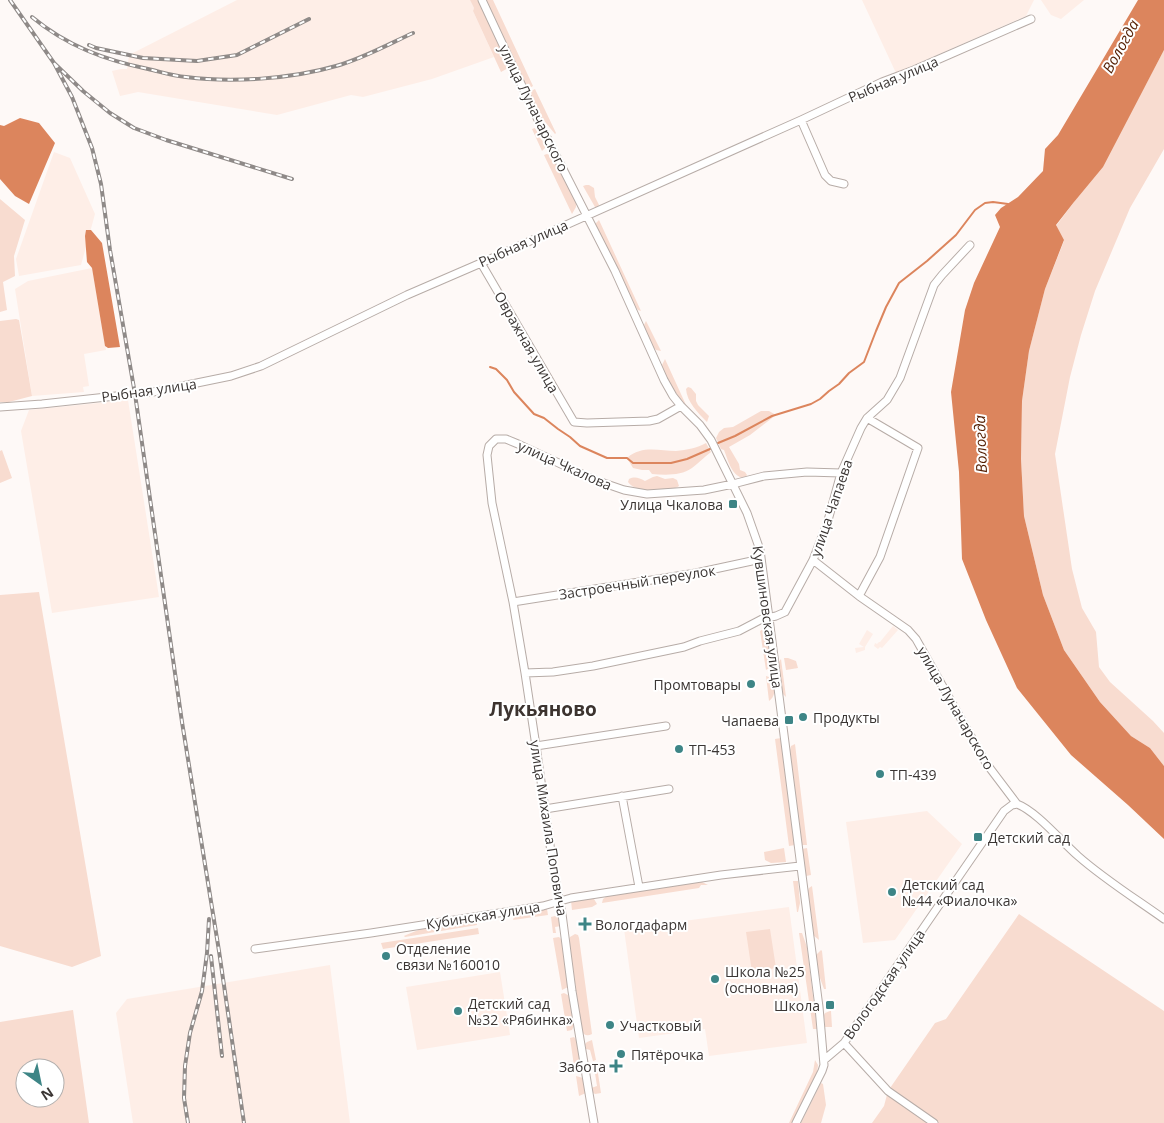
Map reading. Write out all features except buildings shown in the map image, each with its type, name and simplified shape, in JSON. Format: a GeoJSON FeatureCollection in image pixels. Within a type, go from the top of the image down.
{"type":"FeatureCollection","features":[{"type":"Feature","properties":{"kind":"street","name":"улица Луначарского"},"geometry":{"type":"LineString","coordinates":[[482,0],[540,124],[586,215]]}},
{"type":"Feature","properties":{"kind":"street","name":"Рыбная улица"},"geometry":{"type":"LineString","coordinates":[[0,407],[153,392],[231,376],[270,362],[407,295],[801,120],[882,82],[1031,19]]}},
{"type":"Feature","properties":{"kind":"street"},"geometry":{"type":"LineString","coordinates":[[801,120],[825,175],[831,181],[844,184]]}},
{"type":"Feature","properties":{"kind":"street","name":"Кувшиновская улица"},"geometry":{"type":"LineString","coordinates":[[586,215],[615,271],[664,380],[673,396],[700,426],[718,452],[753,527],[760,550],[819,1007],[824,1060]]}},
{"type":"Feature","properties":{"kind":"street","name":"улица Чапаева"},"geometry":{"type":"LineString","coordinates":[[525,673],[553,672],[593,666],[684,648],[700,641],[739,631],[762,619],[782,614],[788,609],[813,560],[841,473],[861,428],[867,418],[887,400],[900,378],[934,286],[970,245]]}},
{"type":"Feature","properties":{"kind":"street","name":"Овражная улица"},"geometry":{"type":"LineString","coordinates":[[481,263],[574,422],[649,421],[658,419],[681,406]]}},
{"type":"Feature","properties":{"kind":"street"},"geometry":{"type":"LineString","coordinates":[[859,596],[880,557],[918,448],[867,418]]}},
{"type":"Feature","properties":{"kind":"street","name":"улица Чкалова"},"geometry":{"type":"LineString","coordinates":[[489,446],[496,439],[506,439],[595,480],[624,490],[647,494],[704,490],[764,476],[807,472],[841,473]]}},
{"type":"Feature","properties":{"kind":"street","name":"улица Михаила Поповича"},"geometry":{"type":"LineString","coordinates":[[489,446],[487,455],[492,503],[513,602],[525,673],[572,991],[594,1123]]}},
{"type":"Feature","properties":{"kind":"street","name":"Застроечный переулок"},"geometry":{"type":"LineString","coordinates":[[513,602],[696,573],[761,559]]}},
{"type":"Feature","properties":{"kind":"street","name":"улица Луначарского"},"geometry":{"type":"LineString","coordinates":[[813,560],[859,596],[908,630],[916,639],[986,763],[1017,804],[1024,806],[1034,814],[1079,857],[1164,919]]}},
{"type":"Feature","properties":{"kind":"street"},"geometry":{"type":"LineString","coordinates":[[536,746],[666,726]]}},
{"type":"Feature","properties":{"kind":"street"},"geometry":{"type":"LineString","coordinates":[[545,809],[669,789]]}},
{"type":"Feature","properties":{"kind":"street"},"geometry":{"type":"LineString","coordinates":[[622,796],[639,887]]}},
{"type":"Feature","properties":{"kind":"street","name":"Вологодская улица"},"geometry":{"type":"LineString","coordinates":[[824,1060],[844,1043],[1004,811],[1017,804]]}},
{"type":"Feature","properties":{"kind":"street","name":"Кубинская улица"},"geometry":{"type":"LineString","coordinates":[[255,949],[543,906],[572,898],[639,887],[800,866]]}},
{"type":"Feature","properties":{"kind":"street"},"geometry":{"type":"LineString","coordinates":[[844,1043],[888,1091],[934,1123]]}},
{"type":"Feature","properties":{"kind":"street"},"geometry":{"type":"LineString","coordinates":[[796,1123],[822,1071],[824,1060]]}},
{"type":"Feature","properties":{"kind":"shaded area"},"geometry":{"type":"Polygon","coordinates":[[[237,0],[470,0],[474,8],[473,11],[494,57],[432,79],[363,97],[351,95],[277,115],[138,92],[120,96],[112,71],[127,69],[129,55],[237,0]]]}},
{"type":"Feature","properties":{"kind":"shaded area"},"geometry":{"type":"Polygon","coordinates":[[[470,0],[479,0],[510,67],[501,72],[473,11],[474,8],[470,0]]]}},
{"type":"Feature","properties":{"kind":"shaded area"},"geometry":{"type":"Polygon","coordinates":[[[486,0],[493,0],[533,86],[528,89],[486,0]]]}},
{"type":"Feature","properties":{"kind":"shaded area"},"geometry":{"type":"Polygon","coordinates":[[[862,0],[1034,0],[1026,16],[896,73],[862,0]]]}},
{"type":"Feature","properties":{"kind":"shaded area"},"geometry":{"type":"Polygon","coordinates":[[[1041,0],[1084,0],[1061,19],[1051,15],[1041,0]]]}},
{"type":"Feature","properties":{"kind":"shaded area"},"geometry":{"type":"Polygon","coordinates":[[[1164,50],[1164,149],[1130,208],[1095,291],[1070,377],[1055,454],[1072,569],[1082,608],[1096,632],[1099,667],[1110,682],[1164,733],[1164,766],[1150,748],[1131,736],[1100,702],[1064,650],[1043,595],[1024,516],[1021,459],[1022,401],[1029,351],[1045,289],[1064,241],[1056,226],[1074,202],[1146,84],[1164,50]]]}},
{"type":"Feature","properties":{"kind":"shaded area"},"geometry":{"type":"Polygon","coordinates":[[[535,89],[555,134],[541,117],[529,92],[535,89]]]}},
{"type":"Feature","properties":{"kind":"shaded area"},"geometry":{"type":"Polygon","coordinates":[[[535,128],[546,147],[542,151],[532,129],[535,128]]]}},
{"type":"Feature","properties":{"kind":"shaded area"},"geometry":{"type":"Polygon","coordinates":[[[54,152],[70,158],[95,214],[81,265],[19,276],[16,259],[54,152]]]}},
{"type":"Feature","properties":{"kind":"shaded area"},"geometry":{"type":"Polygon","coordinates":[[[544,155],[552,156],[576,203],[572,214],[544,155]]]}},
{"type":"Feature","properties":{"kind":"shaded area"},"geometry":{"type":"Polygon","coordinates":[[[586,185],[594,188],[598,207],[595,207],[583,186],[586,185]]]}},
{"type":"Feature","properties":{"kind":"shaded area"},"geometry":{"type":"Polygon","coordinates":[[[0,199],[25,220],[14,256],[15,276],[3,282],[7,310],[0,312],[0,199]]]}},
{"type":"Feature","properties":{"kind":"shaded area"},"geometry":{"type":"Polygon","coordinates":[[[599,220],[641,311],[634,305],[596,225],[599,220]]]}},
{"type":"Feature","properties":{"kind":"shaded area"},"geometry":{"type":"Polygon","coordinates":[[[92,268],[106,350],[84,354],[89,386],[83,387],[84,392],[32,396],[15,289],[28,281],[92,268]]]}},
{"type":"Feature","properties":{"kind":"shaded area"},"geometry":{"type":"Polygon","coordinates":[[[19,320],[32,396],[9,402],[0,402],[0,321],[19,320]]]}},
{"type":"Feature","properties":{"kind":"shaded area"},"geometry":{"type":"Polygon","coordinates":[[[646,321],[661,351],[653,347],[645,329],[646,321]]]}},
{"type":"Feature","properties":{"kind":"shaded area"},"geometry":{"type":"Polygon","coordinates":[[[665,359],[686,405],[668,382],[662,365],[665,359]]]}},
{"type":"Feature","properties":{"kind":"shaded area"},"geometry":{"type":"Polygon","coordinates":[[[688,387],[696,394],[698,405],[709,416],[707,422],[691,403],[686,389],[688,387]]]}},
{"type":"Feature","properties":{"kind":"shaded area"},"geometry":{"type":"Polygon","coordinates":[[[128,400],[159,597],[52,613],[21,431],[29,410],[128,400]]]}},
{"type":"Feature","properties":{"kind":"shaded area"},"geometry":{"type":"Polygon","coordinates":[[[761,411],[769,411],[776,415],[750,435],[729,447],[739,464],[740,470],[747,475],[745,478],[741,477],[731,468],[724,450],[721,449],[716,438],[724,428],[733,427],[761,411]]]}},
{"type":"Feature","properties":{"kind":"shaded area"},"geometry":{"type":"Polygon","coordinates":[[[706,443],[711,452],[688,471],[678,474],[652,474],[649,470],[633,468],[627,458],[639,451],[680,451],[706,443]]]}},
{"type":"Feature","properties":{"kind":"shaded area"},"geometry":{"type":"Polygon","coordinates":[[[2,450],[12,478],[0,483],[0,451],[2,450]]]}},
{"type":"Feature","properties":{"kind":"shaded area"},"geometry":{"type":"Polygon","coordinates":[[[657,476],[665,479],[673,478],[677,480],[679,486],[668,490],[653,491],[638,489],[628,482],[629,479],[633,478],[645,481],[657,476]]]}},
{"type":"Feature","properties":{"kind":"shaded area"},"geometry":{"type":"Polygon","coordinates":[[[39,592],[101,956],[72,967],[0,946],[0,595],[39,592]]]}},
{"type":"Feature","properties":{"kind":"shaded area"},"geometry":{"type":"Polygon","coordinates":[[[893,626],[898,630],[882,648],[878,649],[874,646],[875,643],[880,642],[893,626]]]}},
{"type":"Feature","properties":{"kind":"shaded area"},"geometry":{"type":"Polygon","coordinates":[[[765,628],[771,665],[766,670],[760,631],[765,628]]]}},
{"type":"Feature","properties":{"kind":"shaded area"},"geometry":{"type":"Polygon","coordinates":[[[867,630],[873,634],[865,650],[856,653],[855,648],[864,647],[859,644],[867,630]]]}},
{"type":"Feature","properties":{"kind":"shaded area"},"geometry":{"type":"Polygon","coordinates":[[[784,658],[796,661],[798,668],[786,670],[784,658]]]}},
{"type":"Feature","properties":{"kind":"shaded area"},"geometry":{"type":"Polygon","coordinates":[[[781,659],[786,697],[782,693],[778,663],[781,659]]]}},
{"type":"Feature","properties":{"kind":"shaded area"},"geometry":{"type":"Polygon","coordinates":[[[766,676],[769,677],[774,686],[772,699],[769,701],[766,676]]]}},
{"type":"Feature","properties":{"kind":"shaded area"},"geometry":{"type":"Polygon","coordinates":[[[781,738],[795,845],[789,846],[775,739],[781,738]]]}},
{"type":"Feature","properties":{"kind":"shaded area"},"geometry":{"type":"Polygon","coordinates":[[[795,744],[807,845],[802,845],[790,751],[791,746],[795,744]]]}},
{"type":"Feature","properties":{"kind":"shaded area","name":"Детский сад №44 «Фиалочка»"},"geometry":{"type":"Polygon","coordinates":[[[927,811],[962,844],[895,940],[863,943],[846,822],[927,811]]]}},
{"type":"Feature","properties":{"kind":"shaded area"},"geometry":{"type":"Polygon","coordinates":[[[784,848],[786,862],[771,863],[765,860],[764,852],[784,848]]]}},
{"type":"Feature","properties":{"kind":"shaded area"},"geometry":{"type":"Polygon","coordinates":[[[807,848],[811,875],[806,876],[802,849],[807,848]]]}},
{"type":"Feature","properties":{"kind":"shaded area"},"geometry":{"type":"Polygon","coordinates":[[[793,881],[798,881],[800,903],[798,912],[797,912],[793,881]]]}},
{"type":"Feature","properties":{"kind":"shaded area"},"geometry":{"type":"Polygon","coordinates":[[[702,882],[708,885],[602,903],[603,899],[607,896],[702,882]]]}},
{"type":"Feature","properties":{"kind":"shaded area"},"geometry":{"type":"Polygon","coordinates":[[[812,886],[819,940],[813,935],[807,893],[812,886]]]}},
{"type":"Feature","properties":{"kind":"shaded area"},"geometry":{"type":"Polygon","coordinates":[[[592,898],[597,904],[592,907],[572,910],[571,901],[592,898]]]}},
{"type":"Feature","properties":{"kind":"shaded area","name":"Школа №25 (основная)"},"geometry":{"type":"Polygon","coordinates":[[[789,907],[807,1043],[709,1056],[705,1029],[639,1038],[624,929],[789,907]]]}},
{"type":"Feature","properties":{"kind":"shaded area"},"geometry":{"type":"Polygon","coordinates":[[[547,909],[548,915],[513,920],[517,914],[547,909]]]}},
{"type":"Feature","properties":{"kind":"shaded area"},"geometry":{"type":"Polygon","coordinates":[[[1019,914],[1164,1011],[1164,1123],[872,1123],[884,1106],[888,1091],[935,1023],[946,1019],[1019,914]]]}},
{"type":"Feature","properties":{"kind":"shaded area"},"geometry":{"type":"Polygon","coordinates":[[[559,915],[561,926],[555,927],[556,933],[553,933],[551,917],[559,915]]]}},
{"type":"Feature","properties":{"kind":"shaded area"},"geometry":{"type":"Polygon","coordinates":[[[477,920],[477,925],[404,936],[421,929],[477,920]]]}},
{"type":"Feature","properties":{"kind":"shaded area"},"geometry":{"type":"Polygon","coordinates":[[[478,928],[479,934],[383,949],[381,943],[478,928]]]}},
{"type":"Feature","properties":{"kind":"shaded area"},"geometry":{"type":"Polygon","coordinates":[[[770,929],[776,968],[752,972],[746,932],[770,929]]]}},
{"type":"Feature","properties":{"kind":"shaded area"},"geometry":{"type":"Polygon","coordinates":[[[799,933],[802,933],[807,947],[817,1029],[813,1029],[799,933]]]}},
{"type":"Feature","properties":{"kind":"shaded area"},"geometry":{"type":"Polygon","coordinates":[[[575,934],[579,938],[592,1034],[589,1035],[585,1035],[582,1031],[569,941],[570,937],[575,934]]]}},
{"type":"Feature","properties":{"kind":"shaded area"},"geometry":{"type":"Polygon","coordinates":[[[559,937],[563,941],[568,987],[562,990],[553,938],[559,937]]]}},
{"type":"Feature","properties":{"kind":"shaded area"},"geometry":{"type":"Polygon","coordinates":[[[821,950],[826,989],[824,989],[817,970],[816,955],[821,950]]]}},
{"type":"Feature","properties":{"kind":"shaded area"},"geometry":{"type":"Polygon","coordinates":[[[330,965],[350,1123],[133,1123],[116,1013],[127,999],[330,965]]]}},
{"type":"Feature","properties":{"kind":"shaded area","name":"Детский сад №32 «Рябинка»"},"geometry":{"type":"Polygon","coordinates":[[[500,972],[510,1035],[417,1050],[406,987],[500,972]]]}},
{"type":"Feature","properties":{"kind":"shaded area"},"geometry":{"type":"Polygon","coordinates":[[[564,993],[569,997],[574,1026],[572,1030],[567,1031],[561,994],[564,993]]]}},
{"type":"Feature","properties":{"kind":"shaded area"},"geometry":{"type":"Polygon","coordinates":[[[73,1010],[89,1123],[0,1123],[0,1022],[73,1010]]]}},
{"type":"Feature","properties":{"kind":"shaded area"},"geometry":{"type":"Polygon","coordinates":[[[831,1011],[832,1027],[825,1027],[824,1015],[831,1011]]]}},
{"type":"Feature","properties":{"kind":"shaded area"},"geometry":{"type":"Polygon","coordinates":[[[574,1037],[577,1041],[581,1061],[574,1066],[570,1038],[574,1037]]]}},
{"type":"Feature","properties":{"kind":"shaded area"},"geometry":{"type":"Polygon","coordinates":[[[592,1040],[596,1060],[593,1061],[590,1050],[586,1049],[585,1044],[592,1040]]]}},
{"type":"Feature","properties":{"kind":"shaded area"},"geometry":{"type":"Polygon","coordinates":[[[815,1060],[818,1065],[817,1073],[793,1123],[789,1123],[813,1072],[815,1060]]]}},
{"type":"Feature","properties":{"kind":"shaded area"},"geometry":{"type":"Polygon","coordinates":[[[594,1067],[597,1067],[601,1093],[595,1094],[591,1088],[597,1086],[594,1067]]]}},
{"type":"Feature","properties":{"kind":"shaded area"},"geometry":{"type":"Polygon","coordinates":[[[576,1076],[583,1078],[586,1093],[579,1096],[576,1076]]]}},
{"type":"Feature","properties":{"kind":"shaded area"},"geometry":{"type":"Polygon","coordinates":[[[821,1083],[823,1084],[826,1105],[821,1123],[801,1123],[821,1083]]]}},
{"type":"Feature","properties":{"kind":"water","name":"Вологда"},"geometry":{"type":"Polygon","coordinates":[[[1138,0],[1164,0],[1164,50],[1103,167],[1056,225],[1064,240],[1045,289],[1029,351],[1022,401],[1021,459],[1024,516],[1043,595],[1064,650],[1100,702],[1131,736],[1150,748],[1164,766],[1164,839],[1071,755],[1017,688],[986,620],[962,559],[959,472],[951,392],[965,310],[974,283],[1000,227],[995,215],[1001,208],[1018,197],[1043,171],[1045,149],[1058,135],[1138,0]]]}},
{"type":"Feature","properties":{"kind":"water"},"geometry":{"type":"Polygon","coordinates":[[[20,118],[39,123],[55,143],[29,204],[15,196],[0,179],[0,125],[4,126],[20,118]]]}},
{"type":"Feature","properties":{"kind":"water"},"geometry":{"type":"Polygon","coordinates":[[[86,230],[91,230],[102,243],[120,347],[108,348],[105,346],[92,268],[87,262],[86,230]]]}},
{"type":"Feature","properties":{"kind":"waterway"},"geometry":{"type":"LineString","coordinates":[[490,367],[496,369],[507,380],[514,392],[534,414],[544,418],[580,446],[607,458],[627,458],[633,463],[671,463],[687,459],[772,416],[811,404],[839,384],[849,373],[864,362],[886,307],[899,283],[956,235],[975,210],[985,203],[1008,204]]}},
{"type":"Feature","properties":{"kind":"railway"},"geometry":{"type":"LineString","coordinates":[[10,0],[54,63],[83,91],[110,113],[134,128],[166,140],[292,179]]}},
{"type":"Feature","properties":{"kind":"railway"},"geometry":{"type":"LineString","coordinates":[[32,17],[73,44],[117,61],[176,76],[223,80],[281,77],[336,66],[375,51],[413,33]]}},
{"type":"Feature","properties":{"kind":"railway"},"geometry":{"type":"LineString","coordinates":[[89,45],[143,58],[197,61],[237,55],[309,19]]}},
{"type":"Feature","properties":{"kind":"railway"},"geometry":{"type":"LineString","coordinates":[[54,63],[72,97],[92,148],[101,184],[110,250],[135,394],[182,722],[219,951],[244,1123]]}},
{"type":"Feature","properties":{"kind":"railway"},"geometry":{"type":"LineString","coordinates":[[188,1123],[184,1098],[185,1066],[190,1033],[202,991],[209,919]]}},
{"type":"Feature","properties":{"kind":"railway"},"geometry":{"type":"LineString","coordinates":[[211,956],[222,1056]]}},
{"type":"Feature","properties":{"kind":"place","name":"Улица Чкалова"},"geometry":{"type":"Point","coordinates":[733,504]}},
{"type":"Feature","properties":{"kind":"place","name":"Промтовары"},"geometry":{"type":"Point","coordinates":[751,684]}},
{"type":"Feature","properties":{"kind":"place","name":"Продукты"},"geometry":{"type":"Point","coordinates":[803,717]}},
{"type":"Feature","properties":{"kind":"place","name":"Чапаева"},"geometry":{"type":"Point","coordinates":[789,720]}},
{"type":"Feature","properties":{"kind":"place","name":"ТП-453"},"geometry":{"type":"Point","coordinates":[679,749]}},
{"type":"Feature","properties":{"kind":"place","name":"ТП-439"},"geometry":{"type":"Point","coordinates":[880,774]}},
{"type":"Feature","properties":{"kind":"place","name":"Детский сад"},"geometry":{"type":"Point","coordinates":[978,837]}},
{"type":"Feature","properties":{"kind":"place","name":"Детский сад №44 «Фиалочка»"},"geometry":{"type":"Point","coordinates":[892,892]}},
{"type":"Feature","properties":{"kind":"place","name":"Вологдафарм"},"geometry":{"type":"Point","coordinates":[585,924]}},
{"type":"Feature","properties":{"kind":"place","name":"Отделение связи №160010"},"geometry":{"type":"Point","coordinates":[386,956]}},
{"type":"Feature","properties":{"kind":"place","name":"Школа №25 (основная)"},"geometry":{"type":"Point","coordinates":[715,979]}},
{"type":"Feature","properties":{"kind":"place","name":"Школа"},"geometry":{"type":"Point","coordinates":[830,1005]}},
{"type":"Feature","properties":{"kind":"place","name":"Детский сад №32 «Рябинка»"},"geometry":{"type":"Point","coordinates":[458,1011]}},
{"type":"Feature","properties":{"kind":"place","name":"Участковый"},"geometry":{"type":"Point","coordinates":[610,1025]}},
{"type":"Feature","properties":{"kind":"place","name":"Пятёрочка"},"geometry":{"type":"Point","coordinates":[621,1054]}},
{"type":"Feature","properties":{"kind":"place","name":"Забота"},"geometry":{"type":"Point","coordinates":[616,1066]}},
{"type":"Feature","properties":{"kind":"district","name":"Лукьяново"},"geometry":{"type":"Point","coordinates":[543,709]}}]}
